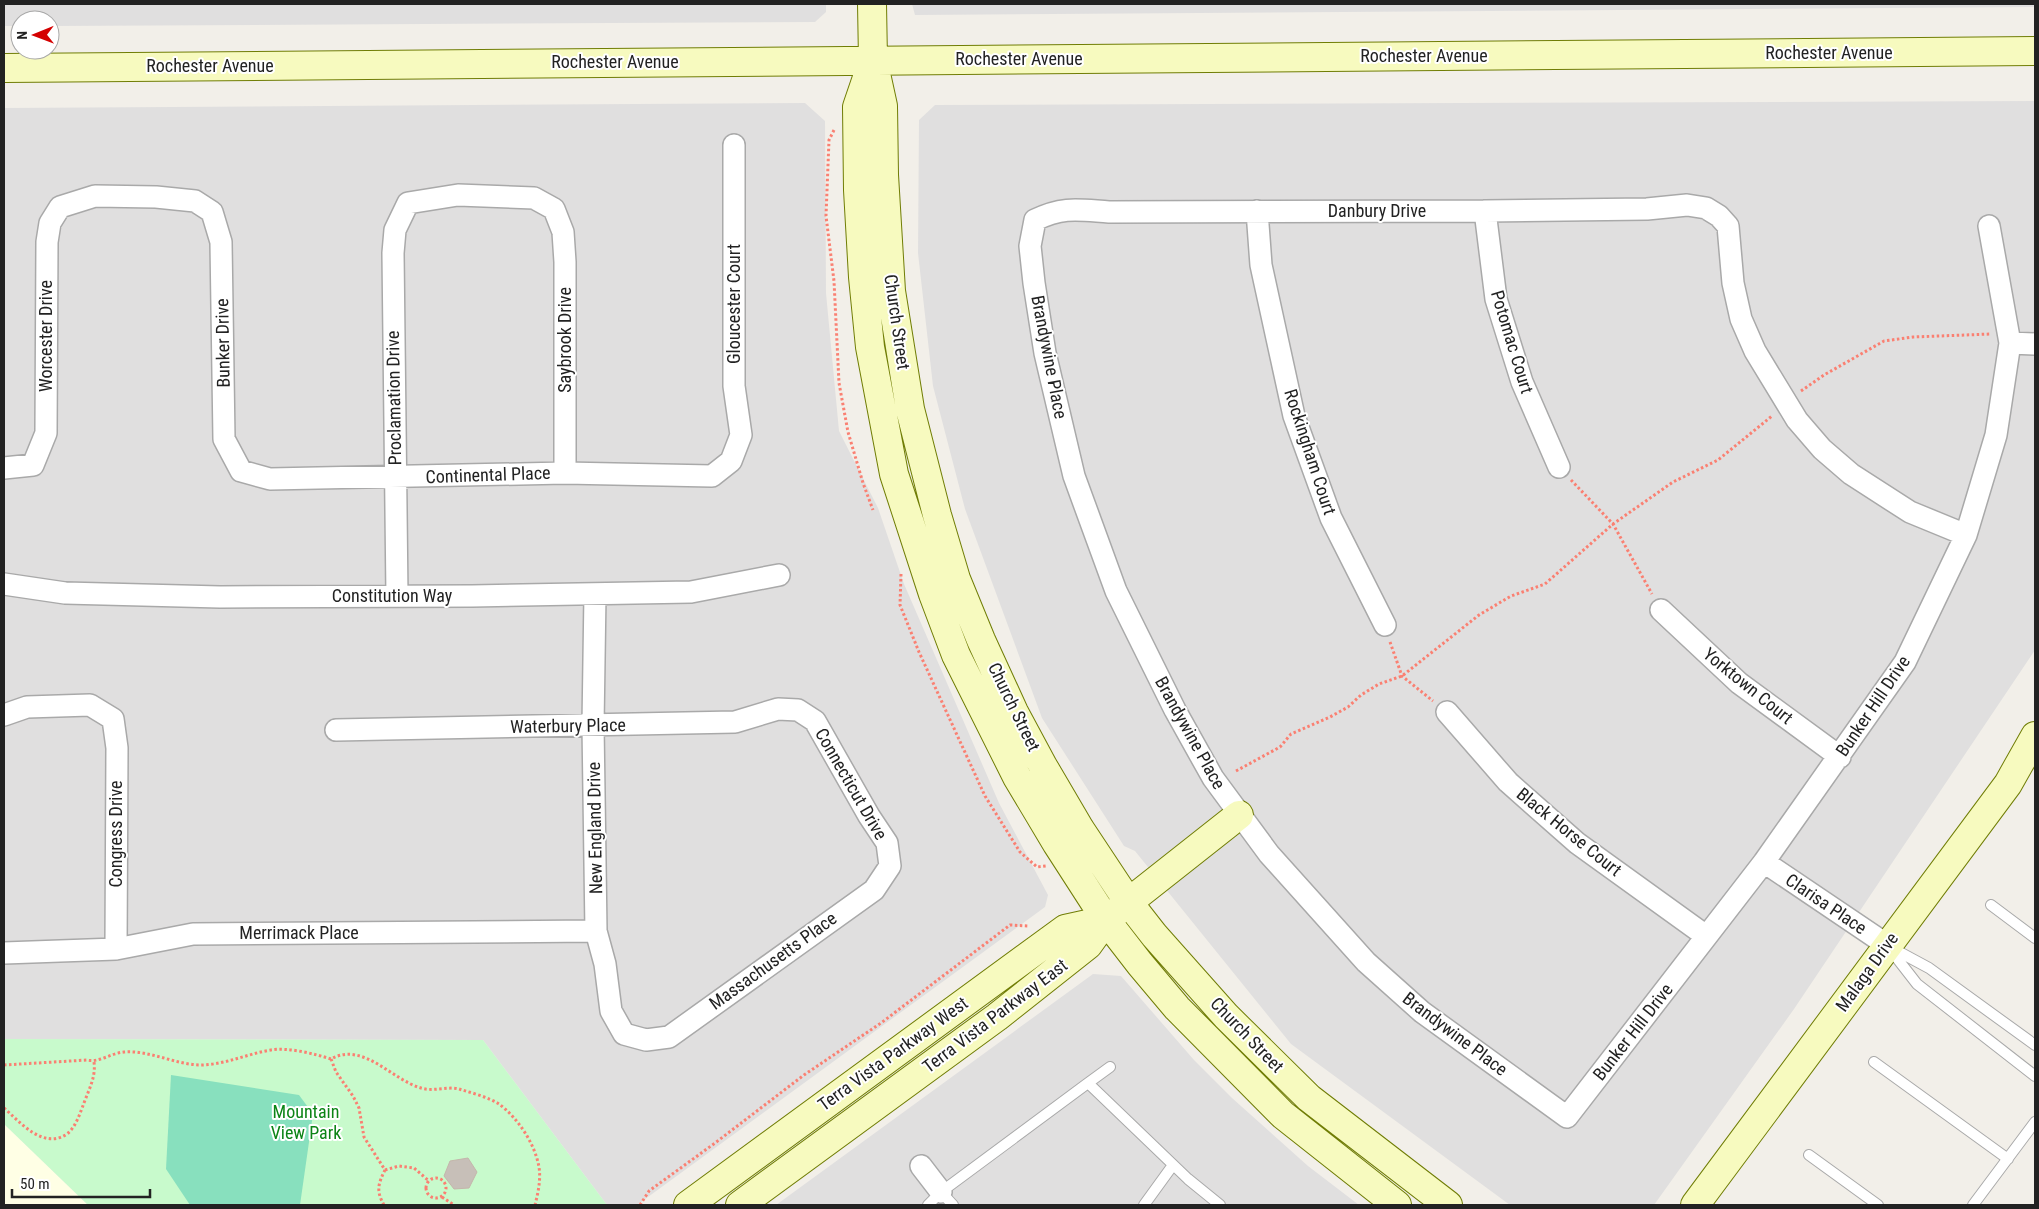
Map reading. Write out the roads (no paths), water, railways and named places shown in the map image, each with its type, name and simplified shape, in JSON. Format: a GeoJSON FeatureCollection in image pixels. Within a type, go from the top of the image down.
{"type":"FeatureCollection","features":[{"type":"Feature","properties":{"kind":"main road","name":"Church Street"},"geometry":{"type":"LineString","coordinates":[[872,4],[872,60],[883,106],[888,253],[897,332],[912,418],[956,579],[1010,703],[1043,766],[1080,829],[1129,903],[1154,935],[1226,1016],[1309,1098],[1448,1205]]}},
{"type":"Feature","properties":{"kind":"main road","name":"Rochester Avenue"},"geometry":{"type":"LineString","coordinates":[[4,68],[2035,51]]}},
{"type":"Feature","properties":{"kind":"main road","name":"Church Street"},"geometry":{"type":"LineString","coordinates":[[872,60],[857,107],[858,199],[870,347],[894,474],[933,594],[956,655],[1017,777],[1056,844],[1106,920],[1177,1008],[1246,1080],[1283,1115],[1397,1205]]}},
{"type":"Feature","properties":{"kind":"main road","name":"Malaga Drive"},"geometry":{"type":"LineString","coordinates":[[1695,1205],[2008,784],[2035,736]]}},
{"type":"Feature","properties":{"kind":"main road","name":"Terra Vista Parkway East"},"geometry":{"type":"LineString","coordinates":[[740,1205],[1005,1011],[1088,945],[1106,920],[1240,815]]}},
{"type":"Feature","properties":{"kind":"main road","name":"Terra Vista Parkway West"},"geometry":{"type":"LineString","coordinates":[[688,1205],[1065,929],[1106,920]]}},
{"type":"Feature","properties":{"kind":"street","name":"Gloucester Court"},"geometry":{"type":"LineString","coordinates":[[731,461],[741,435],[734,386],[734,145]]}},
{"type":"Feature","properties":{"kind":"street","name":"Proclamation Drive"},"geometry":{"type":"LineString","coordinates":[[398,596],[393,253],[395,230],[408,203],[458,195],[534,198],[554,209]]}},
{"type":"Feature","properties":{"kind":"street","name":"Worcester Drive"},"geometry":{"type":"LineString","coordinates":[[4,468],[33,465],[46,433],[47,242],[50,223],[60,207],[95,196],[156,197],[195,201],[212,212]]}},
{"type":"Feature","properties":{"kind":"street","name":"Danbury Drive"},"geometry":{"type":"LineString","coordinates":[[1035,220],[1051,213],[1070,209],[1109,212],[1485,211],[1647,209],[1687,205],[1706,208],[1719,216],[1728,226],[1733,283],[1742,319],[1754,351],[1797,420],[1822,449],[1851,474],[1910,512],[1966,535]]}},
{"type":"Feature","properties":{"kind":"street","name":"Saybrook Drive"},"geometry":{"type":"LineString","coordinates":[[554,209],[563,232],[565,262],[565,473]]}},
{"type":"Feature","properties":{"kind":"street","name":"Rockingham Court"},"geometry":{"type":"LineString","coordinates":[[1257,211],[1261,265],[1294,416],[1331,518],[1384,625]]}},
{"type":"Feature","properties":{"kind":"street","name":"Potomac Court"},"geometry":{"type":"LineString","coordinates":[[1485,211],[1496,299],[1522,382],[1559,467]]}},
{"type":"Feature","properties":{"kind":"street","name":"Bunker Drive"},"geometry":{"type":"LineString","coordinates":[[212,212],[221,242],[224,439],[241,470]]}},
{"type":"Feature","properties":{"kind":"street","name":"Brandywine Place"},"geometry":{"type":"LineString","coordinates":[[1035,220],[1030,246],[1037,301],[1045,353],[1074,476],[1116,591],[1174,710],[1213,778],[1269,854],[1366,962],[1422,1012],[1567,1117]]}},
{"type":"Feature","properties":{"kind":"street","name":"Bunker Hill Drive"},"geometry":{"type":"LineString","coordinates":[[1567,1117],[1764,862],[1840,757],[1905,662],[1966,535],[1996,435],[2009,338],[1989,226]]}},
{"type":"Feature","properties":{"kind":"street"},"geometry":{"type":"LineString","coordinates":[[2009,338],[2035,344]]}},
{"type":"Feature","properties":{"kind":"street","name":"Continental Place"},"geometry":{"type":"LineString","coordinates":[[241,470],[270,479],[395,478],[565,473],[712,476],[731,461]]}},
{"type":"Feature","properties":{"kind":"street","name":"Constitution Way"},"geometry":{"type":"LineString","coordinates":[[4,584],[65,593],[220,597],[594,594],[691,592],[780,575]]}},
{"type":"Feature","properties":{"kind":"street","name":"New England Drive"},"geometry":{"type":"LineString","coordinates":[[594,594],[593,725],[596,931],[605,964],[611,1011],[624,1034],[646,1040]]}},
{"type":"Feature","properties":{"kind":"street","name":"Yorktown Court"},"geometry":{"type":"LineString","coordinates":[[1661,610],[1739,683],[1840,757]]}},
{"type":"Feature","properties":{"kind":"street","name":"Congress Drive"},"geometry":{"type":"LineString","coordinates":[[4,715],[27,707],[90,705],[113,719],[117,748],[116,949]]}},
{"type":"Feature","properties":{"kind":"street","name":"Waterbury Place"},"geometry":{"type":"LineString","coordinates":[[336,730],[735,722],[778,709],[798,710]]}},
{"type":"Feature","properties":{"kind":"street","name":"Connecticut Drive"},"geometry":{"type":"LineString","coordinates":[[798,710],[815,721],[886,843],[890,866]]}},
{"type":"Feature","properties":{"kind":"street","name":"Black Horse Court"},"geometry":{"type":"LineString","coordinates":[[1447,712],[1508,782],[1577,843],[1706,936]]}},
{"type":"Feature","properties":{"kind":"street","name":"Clarisa Place"},"geometry":{"type":"LineString","coordinates":[[1764,862],[1887,945]]}},
{"type":"Feature","properties":{"kind":"street","name":"Massachusetts Place"},"geometry":{"type":"LineString","coordinates":[[646,1040],[669,1037],[874,890],[890,866]]}},
{"type":"Feature","properties":{"kind":"street","name":"Merrimack Place"},"geometry":{"type":"LineString","coordinates":[[4,953],[116,949],[193,934],[596,931]]}},
{"type":"Feature","properties":{"kind":"street"},"geometry":{"type":"LineString","coordinates":[[921,1166],[941,1201]]}},
{"type":"Feature","properties":{"kind":"lane"},"geometry":{"type":"LineString","coordinates":[[1991,905],[2035,938]]}},
{"type":"Feature","properties":{"kind":"lane"},"geometry":{"type":"LineString","coordinates":[[1887,945],[1929,968],[2035,1045]]}},
{"type":"Feature","properties":{"kind":"lane"},"geometry":{"type":"LineString","coordinates":[[1887,945],[1917,984],[2035,1076]]}},
{"type":"Feature","properties":{"kind":"lane"},"geometry":{"type":"LineString","coordinates":[[1874,1062],[2008,1159]]}},
{"type":"Feature","properties":{"kind":"lane"},"geometry":{"type":"LineString","coordinates":[[941,1201],[1110,1067]]}},
{"type":"Feature","properties":{"kind":"lane"},"geometry":{"type":"LineString","coordinates":[[1088,1084],[1173,1165],[1220,1205]]}},
{"type":"Feature","properties":{"kind":"lane"},"geometry":{"type":"LineString","coordinates":[[1973,1205],[2035,1122]]}},
{"type":"Feature","properties":{"kind":"lane"},"geometry":{"type":"LineString","coordinates":[[1809,1154],[1878,1205]]}},
{"type":"Feature","properties":{"kind":"lane"},"geometry":{"type":"LineString","coordinates":[[1144,1205],[1173,1165]]}},
{"type":"Feature","properties":{"kind":"park label","name":"Mountain View Park"},"geometry":{"type":"Point","coordinates":[306,1122]}}]}
